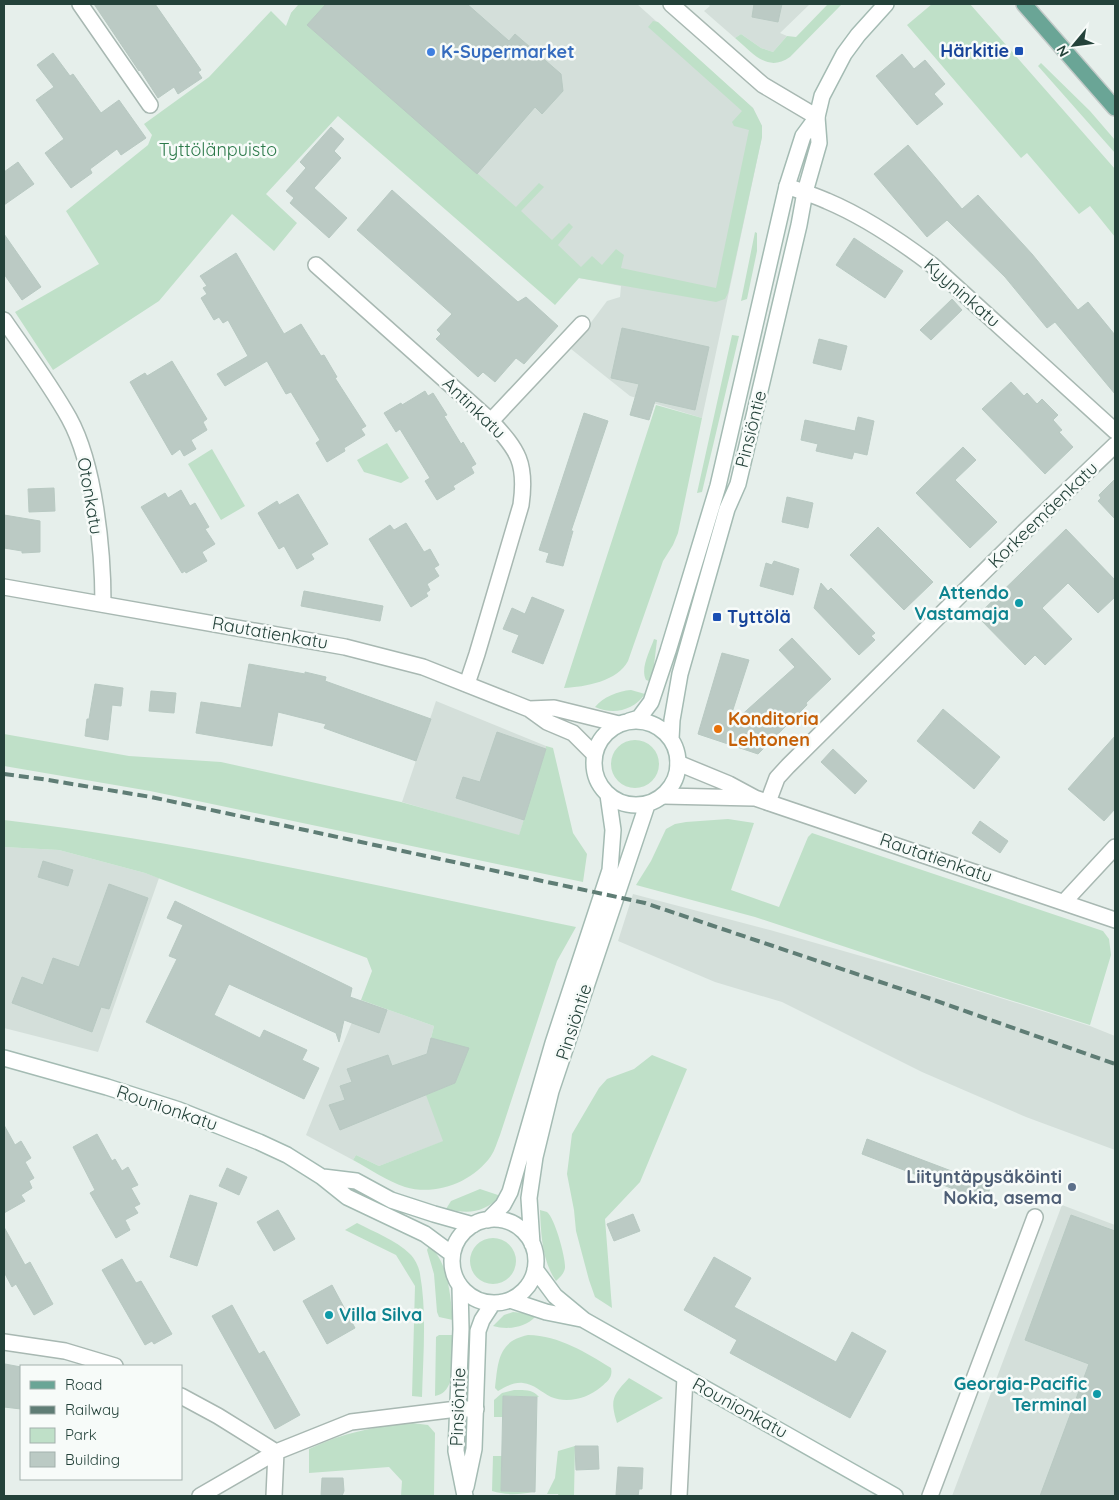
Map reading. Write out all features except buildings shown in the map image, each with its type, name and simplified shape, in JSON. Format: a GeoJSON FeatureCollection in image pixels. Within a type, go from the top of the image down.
{"type":"FeatureCollection","features":[{"type":"Feature","properties":{"kind":"main road"},"geometry":{"type":"LineString","coordinates":[[1024,4],[1115,108]]}},
{"type":"Feature","properties":{"kind":"street"},"geometry":{"type":"LineString","coordinates":[[80,4],[150,104]]}},
{"type":"Feature","properties":{"kind":"street"},"geometry":{"type":"LineString","coordinates":[[671,4],[763,86],[817,117]]}},
{"type":"Feature","properties":{"kind":"street","name":"Pinsiöntie"},"geometry":{"type":"LineString","coordinates":[[671,739],[672,720],[680,674],[727,509],[738,484],[748,446],[805,192],[819,143],[817,117],[822,96],[844,54],[858,35],[886,4]]}},
{"type":"Feature","properties":{"kind":"street","name":"Pinsiöntie"},"geometry":{"type":"LineString","coordinates":[[624,723],[639,718],[655,694],[718,486],[787,186],[803,136],[817,117]]}},
{"type":"Feature","properties":{"kind":"street","name":"Kyyninkatu"},"geometry":{"type":"LineString","coordinates":[[787,186],[827,201],[866,220],[932,265],[1115,431]]}},
{"type":"Feature","properties":{"kind":"street","name":"Antinkatu"},"geometry":{"type":"LineString","coordinates":[[316,265],[491,421],[515,449],[520,463],[523,490],[521,504],[467,684]]}},
{"type":"Feature","properties":{"kind":"street","name":"Otonkatu"},"geometry":{"type":"LineString","coordinates":[[4,320],[56,396],[70,420],[82,450],[88,468],[97,516],[103,604]]}},
{"type":"Feature","properties":{"kind":"street"},"geometry":{"type":"LineString","coordinates":[[491,421],[582,324]]}},
{"type":"Feature","properties":{"kind":"street","name":"Korkeemäenkatu"},"geometry":{"type":"LineString","coordinates":[[762,800],[788,766],[1025,531],[1115,445]]}},
{"type":"Feature","properties":{"kind":"street","name":"Rautatienkatu"},"geometry":{"type":"LineString","coordinates":[[4,587],[345,647],[422,667],[529,709],[547,722],[573,733],[594,754]]}},
{"type":"Feature","properties":{"kind":"street","name":"Rautatienkatu"},"geometry":{"type":"LineString","coordinates":[[529,709],[554,708],[624,723]]}},
{"type":"Feature","properties":{"kind":"street"},"geometry":{"type":"LineString","coordinates":[[640,721],[662,730],[671,739],[678,763],[677,775],[672,786],[663,796],[647,805],[633,806],[620,803],[608,796],[600,787],[593,766],[594,754],[599,742],[607,732],[624,723],[640,721]]}},
{"type":"Feature","properties":{"kind":"street","name":"Rautatienkatu"},"geometry":{"type":"LineString","coordinates":[[678,763],[762,800],[1115,920]]}},
{"type":"Feature","properties":{"kind":"street","name":"Pinsiöntie"},"geometry":{"type":"LineString","coordinates":[[488,1220],[503,1205],[510,1192],[553,1043],[610,870],[612,830],[608,796]]}},
{"type":"Feature","properties":{"kind":"street","name":"Rautatienkatu"},"geometry":{"type":"LineString","coordinates":[[663,796],[762,800]]}},
{"type":"Feature","properties":{"kind":"street","name":"Pinsiöntie"},"geometry":{"type":"LineString","coordinates":[[532,1244],[529,1198],[535,1157],[551,1091],[647,805]]}},
{"type":"Feature","properties":{"kind":"street"},"geometry":{"type":"LineString","coordinates":[[1064,902],[1115,847]]}},
{"type":"Feature","properties":{"kind":"street","name":"Rounionkatu"},"geometry":{"type":"LineString","coordinates":[[4,1058],[107,1086],[179,1110],[287,1155],[322,1177],[347,1197],[425,1234],[452,1254]]}},
{"type":"Feature","properties":{"kind":"street","name":"Rounionkatu"},"geometry":{"type":"LineString","coordinates":[[322,1177],[356,1181],[391,1200],[473,1225]]}},
{"type":"Feature","properties":{"kind":"street"},"geometry":{"type":"LineString","coordinates":[[930,1496],[1036,1217]]}},
{"type":"Feature","properties":{"kind":"street"},"geometry":{"type":"LineString","coordinates":[[488,1220],[501,1220],[514,1225],[524,1233],[532,1244],[535,1256],[535,1269],[530,1282],[510,1300],[493,1303],[481,1301],[469,1295],[460,1287],[452,1266],[452,1254],[463,1232],[473,1225],[488,1220]]}},
{"type":"Feature","properties":{"kind":"street","name":"Rounionkatu"},"geometry":{"type":"LineString","coordinates":[[535,1269],[555,1296],[584,1320],[895,1496]]}},
{"type":"Feature","properties":{"kind":"street","name":"Pinsiöntie"},"geometry":{"type":"LineString","coordinates":[[460,1287],[461,1328],[456,1451],[465,1496]]}},
{"type":"Feature","properties":{"kind":"street","name":"Rounionkatu"},"geometry":{"type":"LineString","coordinates":[[510,1300],[546,1312],[584,1320]]}},
{"type":"Feature","properties":{"kind":"street","name":"Pinsiöntie"},"geometry":{"type":"LineString","coordinates":[[465,1496],[474,1449],[478,1331],[482,1320],[493,1303]]}},
{"type":"Feature","properties":{"kind":"street"},"geometry":{"type":"LineString","coordinates":[[4,1342],[65,1351],[113,1365]]}},
{"type":"Feature","properties":{"kind":"street"},"geometry":{"type":"LineString","coordinates":[[679,1496],[685,1377]]}},
{"type":"Feature","properties":{"kind":"street"},"geometry":{"type":"LineString","coordinates":[[182,1397],[218,1416],[276,1452]]}},
{"type":"Feature","properties":{"kind":"street"},"geometry":{"type":"LineString","coordinates":[[200,1496],[276,1452],[351,1422],[457,1409],[476,1409]]}},
{"type":"Feature","properties":{"kind":"street"},"geometry":{"type":"LineString","coordinates":[[274,1496],[276,1452]]}},
{"type":"Feature","properties":{"kind":"shaded area"},"geometry":{"type":"Polygon","coordinates":[[[299,4],[637,4],[753,108],[762,126],[762,137],[702,418],[630,396],[571,349],[607,301],[620,297],[621,286],[579,278],[291,13],[299,4]]]}},
{"type":"Feature","properties":{"kind":"shaded area"},"geometry":{"type":"Polygon","coordinates":[[[708,4],[810,4],[780,33],[787,36],[773,52],[761,48],[741,34],[735,38],[704,11],[710,6],[708,4]]]}},
{"type":"Feature","properties":{"kind":"shaded area"},"geometry":{"type":"Polygon","coordinates":[[[436,701],[546,746],[519,836],[402,802],[436,701]]]}},
{"type":"Feature","properties":{"kind":"shaded area"},"geometry":{"type":"Polygon","coordinates":[[[4,847],[59,850],[159,878],[98,1052],[4,1028],[4,847]]]}},
{"type":"Feature","properties":{"kind":"shaded area"},"geometry":{"type":"Polygon","coordinates":[[[633,894],[770,930],[924,974],[1090,1026],[1115,1036],[1115,1150],[1026,1117],[922,1072],[782,1002],[715,982],[618,941],[633,894]]]}},
{"type":"Feature","properties":{"kind":"shaded area"},"geometry":{"type":"Polygon","coordinates":[[[361,1000],[434,1026],[431,1038],[469,1048],[455,1083],[444,1141],[379,1166],[356,1155],[353,1160],[306,1135],[361,1000]]]}},
{"type":"Feature","properties":{"kind":"shaded area"},"geometry":{"type":"Polygon","coordinates":[[[1062,1205],[1115,1225],[1115,1496],[952,1496],[1062,1205]]]}},
{"type":"Feature","properties":{"kind":"green space","name":"Tyttölänpuisto"},"geometry":{"type":"Polygon","coordinates":[[[299,4],[326,4],[307,25],[516,207],[539,183],[544,187],[521,211],[552,240],[569,223],[573,227],[558,245],[581,267],[592,256],[602,265],[616,249],[624,255],[621,268],[716,288],[749,130],[734,126],[732,122],[742,111],[648,27],[653,21],[658,22],[753,108],[762,126],[762,137],[728,293],[725,299],[716,302],[579,278],[555,305],[338,116],[266,194],[297,223],[274,251],[232,214],[159,301],[53,370],[15,312],[99,264],[66,211],[148,145],[152,135],[144,124],[209,77],[271,11],[286,26],[291,13],[299,4]]]}},
{"type":"Feature","properties":{"kind":"green space"},"geometry":{"type":"Polygon","coordinates":[[[828,4],[842,4],[790,57],[782,61],[767,62],[754,55],[735,38],[741,34],[761,48],[773,52],[787,36],[796,37],[828,4]]]}},
{"type":"Feature","properties":{"kind":"green space"},"geometry":{"type":"Polygon","coordinates":[[[932,4],[970,4],[1115,169],[1115,237],[1090,206],[1079,214],[1027,153],[1021,158],[907,25],[932,4]]]}},
{"type":"Feature","properties":{"kind":"green space"},"geometry":{"type":"Polygon","coordinates":[[[1041,63],[1090,111],[1115,140],[1115,153],[1038,66],[1041,63]]]}},
{"type":"Feature","properties":{"kind":"green space"},"geometry":{"type":"Polygon","coordinates":[[[755,232],[757,233],[757,251],[747,299],[741,301],[755,232]]]}},
{"type":"Feature","properties":{"kind":"green space"},"geometry":{"type":"Polygon","coordinates":[[[732,335],[739,336],[702,492],[697,493],[732,335]]]}},
{"type":"Feature","properties":{"kind":"green space"},"geometry":{"type":"Polygon","coordinates":[[[656,405],[702,418],[678,533],[663,561],[628,661],[623,668],[617,674],[600,682],[564,688],[656,405]]]}},
{"type":"Feature","properties":{"kind":"green space"},"geometry":{"type":"Polygon","coordinates":[[[387,443],[409,478],[401,483],[364,472],[357,460],[387,443]]]}},
{"type":"Feature","properties":{"kind":"green space"},"geometry":{"type":"Polygon","coordinates":[[[212,449],[245,506],[221,520],[188,464],[212,449]]]}},
{"type":"Feature","properties":{"kind":"green space"},"geometry":{"type":"Polygon","coordinates":[[[654,639],[657,640],[652,682],[646,680],[644,670],[654,639]]]}},
{"type":"Feature","properties":{"kind":"green space"},"geometry":{"type":"Polygon","coordinates":[[[631,690],[645,694],[629,708],[609,711],[595,707],[611,695],[631,690]]]}},
{"type":"Feature","properties":{"kind":"green space"},"geometry":{"type":"Polygon","coordinates":[[[4,734],[129,756],[221,762],[401,802],[519,835],[546,746],[553,748],[573,833],[587,854],[583,882],[150,791],[4,766],[4,734]]]}},
{"type":"Feature","properties":{"kind":"green space"},"geometry":{"type":"Polygon","coordinates":[[[635,740],[644,742],[652,747],[657,755],[659,764],[657,773],[652,781],[644,786],[635,788],[626,786],[618,781],[613,773],[611,764],[613,755],[618,747],[626,742],[635,740]]]}},
{"type":"Feature","properties":{"kind":"green space"},"geometry":{"type":"Polygon","coordinates":[[[728,819],[754,823],[731,890],[779,907],[808,837],[812,833],[1103,931],[1109,939],[1111,955],[1090,1025],[755,917],[636,885],[651,861],[666,829],[675,824],[686,822],[728,819]]]}},
{"type":"Feature","properties":{"kind":"green space"},"geometry":{"type":"Polygon","coordinates":[[[4,820],[148,841],[220,854],[576,927],[557,961],[500,1135],[491,1156],[474,1173],[463,1180],[452,1185],[428,1190],[405,1187],[353,1160],[356,1155],[379,1166],[443,1141],[426,1095],[455,1083],[468,1049],[431,1038],[434,1026],[361,1000],[372,971],[367,958],[145,873],[59,850],[4,847],[4,820]]]}},
{"type":"Feature","properties":{"kind":"green space"},"geometry":{"type":"Polygon","coordinates":[[[652,1055],[687,1069],[640,1182],[605,1219],[612,1308],[595,1297],[576,1231],[567,1174],[572,1134],[599,1088],[607,1079],[634,1069],[652,1055]]]}},
{"type":"Feature","properties":{"kind":"green space"},"geometry":{"type":"Polygon","coordinates":[[[480,1189],[501,1196],[488,1206],[476,1211],[446,1209],[451,1201],[480,1189]]]}},
{"type":"Feature","properties":{"kind":"green space"},"geometry":{"type":"Polygon","coordinates":[[[540,1210],[547,1212],[550,1216],[562,1248],[565,1268],[563,1274],[556,1281],[545,1256],[540,1210]]]}},
{"type":"Feature","properties":{"kind":"green space"},"geometry":{"type":"Polygon","coordinates":[[[357,1223],[398,1245],[414,1258],[418,1266],[424,1319],[422,1397],[412,1396],[415,1286],[396,1255],[345,1230],[357,1223]]]}},
{"type":"Feature","properties":{"kind":"green space"},"geometry":{"type":"Polygon","coordinates":[[[498,1238],[510,1244],[515,1252],[515,1270],[510,1278],[502,1283],[488,1284],[476,1278],[471,1270],[470,1256],[476,1244],[484,1239],[498,1238]]]}},
{"type":"Feature","properties":{"kind":"green space"},"geometry":{"type":"Polygon","coordinates":[[[429,1246],[436,1253],[445,1270],[453,1320],[439,1317],[437,1312],[434,1274],[427,1250],[429,1246]]]}},
{"type":"Feature","properties":{"kind":"green space"},"geometry":{"type":"Polygon","coordinates":[[[513,1312],[535,1317],[521,1326],[504,1328],[493,1326],[504,1315],[513,1312]]]}},
{"type":"Feature","properties":{"kind":"green space"},"geometry":{"type":"Polygon","coordinates":[[[439,1335],[453,1335],[453,1371],[448,1388],[435,1396],[436,1337],[439,1335]]]}},
{"type":"Feature","properties":{"kind":"green space"},"geometry":{"type":"Polygon","coordinates":[[[528,1335],[551,1338],[572,1346],[611,1368],[611,1376],[596,1391],[584,1397],[571,1400],[551,1397],[523,1383],[513,1384],[498,1391],[495,1388],[501,1354],[511,1342],[528,1335]]]}},
{"type":"Feature","properties":{"kind":"green space"},"geometry":{"type":"Polygon","coordinates":[[[629,1378],[663,1398],[617,1423],[614,1399],[619,1389],[629,1378]]]}},
{"type":"Feature","properties":{"kind":"green space"},"geometry":{"type":"Polygon","coordinates":[[[514,1390],[531,1391],[539,1397],[503,1396],[503,1417],[494,1417],[494,1400],[502,1393],[514,1390]]]}},
{"type":"Feature","properties":{"kind":"green space"},"geometry":{"type":"Polygon","coordinates":[[[412,1423],[428,1425],[435,1433],[434,1496],[401,1496],[402,1481],[389,1467],[309,1473],[309,1449],[321,1443],[359,1431],[412,1423]]]}},
{"type":"Feature","properties":{"kind":"green space"},"geometry":{"type":"Polygon","coordinates":[[[575,1446],[574,1496],[547,1494],[555,1478],[558,1451],[575,1446]]]}},
{"type":"Feature","properties":{"kind":"green space"},"geometry":{"type":"Polygon","coordinates":[[[493,1456],[502,1456],[501,1491],[532,1492],[512,1494],[492,1491],[493,1456]]]}},
{"type":"Feature","properties":{"kind":"railway"},"geometry":{"type":"LineString","coordinates":[[4,774],[151,797],[645,903],[931,999],[1115,1064]]}},
{"type":"Feature","properties":{"kind":"place","name":"Härkitie"},"geometry":{"type":"Point","coordinates":[1019,51]}},
{"type":"Feature","properties":{"kind":"place","name":"K-Supermarket"},"geometry":{"type":"Point","coordinates":[431,52]}},
{"type":"Feature","properties":{"kind":"place","name":"Attendo Vastamaja"},"geometry":{"type":"Point","coordinates":[1019,603]}},
{"type":"Feature","properties":{"kind":"place","name":"Tyttölä"},"geometry":{"type":"Point","coordinates":[717,617]}},
{"type":"Feature","properties":{"kind":"place","name":"Konditoria Lehtonen"},"geometry":{"type":"Point","coordinates":[718,729]}},
{"type":"Feature","properties":{"kind":"place","name":"Liityntäpysäköinti Nokia, asema"},"geometry":{"type":"Point","coordinates":[1072,1187]}},
{"type":"Feature","properties":{"kind":"place","name":"Villa Silva"},"geometry":{"type":"Point","coordinates":[329,1315]}},
{"type":"Feature","properties":{"kind":"place","name":"Georgia-Pacific Terminal"},"geometry":{"type":"Point","coordinates":[1097,1394]}}]}
